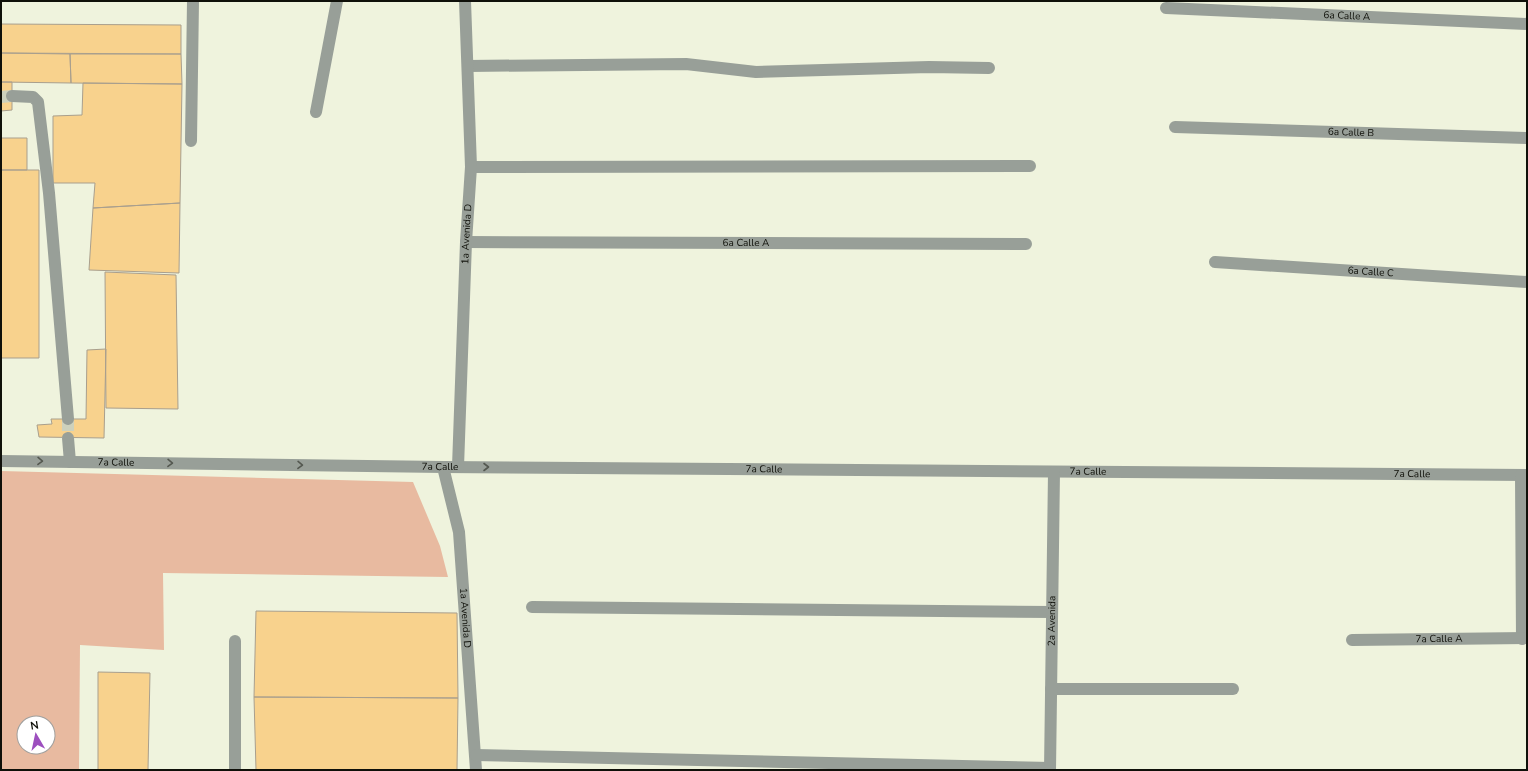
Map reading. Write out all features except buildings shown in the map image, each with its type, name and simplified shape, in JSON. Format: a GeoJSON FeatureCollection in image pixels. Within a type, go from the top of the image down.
{"type":"FeatureCollection","features":[{"type":"Feature","properties":{"kind":"street"},"geometry":{"type":"LineString","coordinates":[[191,141],[193,1]]}},
{"type":"Feature","properties":{"kind":"street"},"geometry":{"type":"LineString","coordinates":[[316,112],[337,1]]}},
{"type":"Feature","properties":{"kind":"street","name":"1a Avenida D"},"geometry":{"type":"LineString","coordinates":[[458,467],[466,242],[471,167],[465,1]]}},
{"type":"Feature","properties":{"kind":"street","name":"6a Calle A"},"geometry":{"type":"LineString","coordinates":[[1166,8],[1527,24]]}},
{"type":"Feature","properties":{"kind":"street"},"geometry":{"type":"LineString","coordinates":[[468,66],[686,64],[756,72],[929,67],[989,68]]}},
{"type":"Feature","properties":{"kind":"street"},"geometry":{"type":"LineString","coordinates":[[12,96],[33,97],[38,102],[49,193],[68,419]]}},
{"type":"Feature","properties":{"kind":"street","name":"6a Calle B"},"geometry":{"type":"LineString","coordinates":[[1175,127],[1527,138]]}},
{"type":"Feature","properties":{"kind":"street"},"geometry":{"type":"LineString","coordinates":[[471,167],[1030,166]]}},
{"type":"Feature","properties":{"kind":"street","name":"6a Calle A"},"geometry":{"type":"LineString","coordinates":[[466,242],[1026,244]]}},
{"type":"Feature","properties":{"kind":"street","name":"6a Calle C"},"geometry":{"type":"LineString","coordinates":[[1215,262],[1527,282]]}},
{"type":"Feature","properties":{"kind":"street"},"geometry":{"type":"LineString","coordinates":[[68,438],[70,462]]}},
{"type":"Feature","properties":{"kind":"street","name":"7a Calle"},"geometry":{"type":"LineString","coordinates":[[1,461],[444,467],[1524,475]]}},
{"type":"Feature","properties":{"kind":"street","name":"1a Avenida D"},"geometry":{"type":"LineString","coordinates":[[444,467],[459,532],[476,770]]}},
{"type":"Feature","properties":{"kind":"street","name":"2a Avenida"},"geometry":{"type":"LineString","coordinates":[[1050,769],[1054,472]]}},
{"type":"Feature","properties":{"kind":"street"},"geometry":{"type":"LineString","coordinates":[[1524,475],[1525,638]]}},
{"type":"Feature","properties":{"kind":"street"},"geometry":{"type":"LineString","coordinates":[[532,607],[1052,612]]}},
{"type":"Feature","properties":{"kind":"street","name":"7a Calle A"},"geometry":{"type":"LineString","coordinates":[[1352,640],[1525,638]]}},
{"type":"Feature","properties":{"kind":"street"},"geometry":{"type":"LineString","coordinates":[[235,641],[235,770]]}},
{"type":"Feature","properties":{"kind":"street"},"geometry":{"type":"LineString","coordinates":[[1051,688],[1233,690]]}},
{"type":"Feature","properties":{"kind":"street"},"geometry":{"type":"LineString","coordinates":[[476,754],[1050,769]]}},
{"type":"Feature","properties":{"kind":"shaded area"},"geometry":{"type":"Polygon","coordinates":[[[1,471],[413,482],[440,546],[448,577],[163,573],[164,650],[80,645],[79,770],[1,770],[1,471]]]}},
{"type":"Feature","properties":{"kind":"tunnel"},"geometry":{"type":"LineString","coordinates":[[1,97],[12,96]]}},
{"type":"Feature","properties":{"kind":"tunnel"},"geometry":{"type":"LineString","coordinates":[[68,419],[68,438]]}}]}
